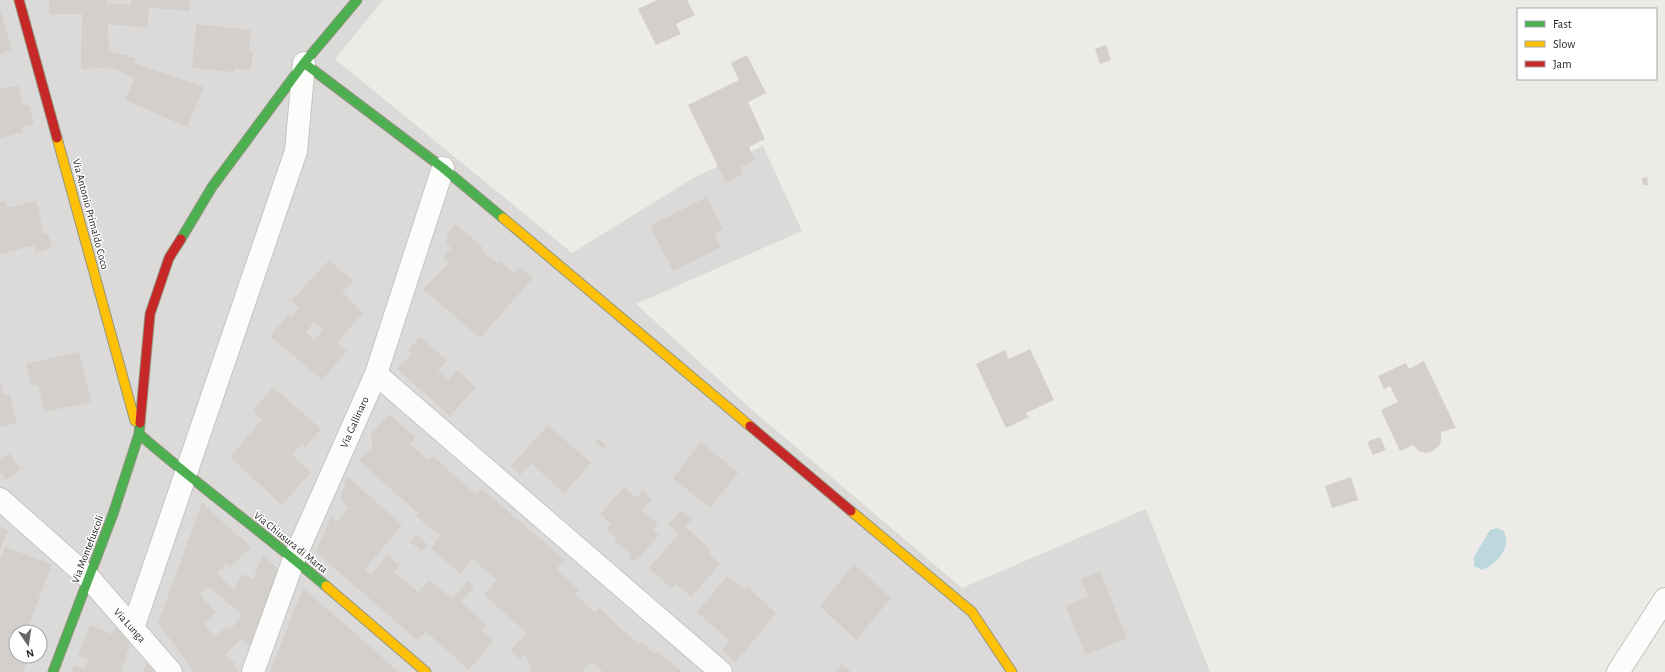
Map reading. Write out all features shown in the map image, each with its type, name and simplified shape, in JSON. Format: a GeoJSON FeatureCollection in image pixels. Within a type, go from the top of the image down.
{"type":"FeatureCollection","features":[{"type":"Feature","properties":{"kind":"street","name":"Via Antonio Primaldo Coco"},"geometry":{"type":"LineString","coordinates":[[19,0],[139,434]]}},
{"type":"Feature","properties":{"kind":"street","name":"Via Montefuscoli"},"geometry":{"type":"LineString","coordinates":[[54,672],[113,514],[139,434],[150,314],[169,258],[212,187],[304,63],[357,0]]}},
{"type":"Feature","properties":{"kind":"street"},"geometry":{"type":"LineString","coordinates":[[304,63],[443,168],[972,612],[1012,672]]}},
{"type":"Feature","properties":{"kind":"street"},"geometry":{"type":"LineString","coordinates":[[133,628],[296,151],[304,63]]}},
{"type":"Feature","properties":{"kind":"street","name":"Via Gallinaro"},"geometry":{"type":"LineString","coordinates":[[253,672],[294,559],[376,374],[443,168]]}},
{"type":"Feature","properties":{"kind":"street"},"geometry":{"type":"LineString","coordinates":[[376,374],[721,672]]}},
{"type":"Feature","properties":{"kind":"street","name":"Via Chiusura di Marta"},"geometry":{"type":"LineString","coordinates":[[139,434],[185,474],[294,559],[426,672]]}},
{"type":"Feature","properties":{"kind":"street","name":"Via Lunga"},"geometry":{"type":"LineString","coordinates":[[0,499],[89,578],[171,672]]}},
{"type":"Feature","properties":{"kind":"street"},"geometry":{"type":"LineString","coordinates":[[1618,672],[1665,599]]}},
{"type":"Feature","properties":{"kind":"shaded area"},"geometry":{"type":"Polygon","coordinates":[[[0,0],[383,0],[335,59],[572,253],[695,177],[763,146],[802,231],[636,304],[750,408],[962,588],[1146,509],[1210,672],[0,672],[0,0]]]}},
{"type":"Feature","properties":{"kind":"water"},"geometry":{"type":"Polygon","coordinates":[[[1497,528],[1504,531],[1506,541],[1505,548],[1497,560],[1482,570],[1474,566],[1474,557],[1490,530],[1497,528]]]}},
{"type":"Feature","properties":{"kind":"building"},"geometry":{"type":"Polygon","coordinates":[[[49,0],[108,0],[108,17],[109,3],[131,5],[131,0],[189,0],[190,11],[149,8],[147,28],[108,24],[109,51],[136,58],[134,63],[204,87],[187,127],[125,100],[135,78],[109,66],[109,68],[81,69],[82,14],[49,14],[49,0]]]}},
{"type":"Feature","properties":{"kind":"building"},"geometry":{"type":"Polygon","coordinates":[[[657,0],[687,0],[695,15],[676,24],[681,34],[656,45],[638,9],[657,0]]]}},
{"type":"Feature","properties":{"kind":"building"},"geometry":{"type":"Polygon","coordinates":[[[0,9],[12,50],[0,54],[0,9]]]}},
{"type":"Feature","properties":{"kind":"building"},"geometry":{"type":"Polygon","coordinates":[[[196,24],[251,30],[249,51],[253,51],[251,70],[234,69],[234,72],[192,68],[196,24]]]}},
{"type":"Feature","properties":{"kind":"building"},"geometry":{"type":"Polygon","coordinates":[[[1106,45],[1111,60],[1100,64],[1095,49],[1106,45]]]}},
{"type":"Feature","properties":{"kind":"building"},"geometry":{"type":"Polygon","coordinates":[[[747,55],[766,93],[748,102],[765,139],[749,147],[755,160],[740,167],[743,174],[726,183],[688,105],[739,80],[731,63],[747,55]]]}},
{"type":"Feature","properties":{"kind":"building"},"geometry":{"type":"Polygon","coordinates":[[[18,85],[23,106],[29,105],[34,124],[21,127],[23,132],[0,138],[0,89],[18,85]]]}},
{"type":"Feature","properties":{"kind":"building"},"geometry":{"type":"Polygon","coordinates":[[[1647,177],[1648,185],[1643,185],[1642,178],[1647,177]]]}},
{"type":"Feature","properties":{"kind":"building"},"geometry":{"type":"Polygon","coordinates":[[[707,197],[723,229],[714,234],[721,247],[673,271],[650,226],[707,197]]]}},
{"type":"Feature","properties":{"kind":"building"},"geometry":{"type":"Polygon","coordinates":[[[5,201],[7,208],[36,201],[44,234],[48,233],[52,248],[36,253],[34,245],[0,254],[0,202],[5,201]]]}},
{"type":"Feature","properties":{"kind":"building"},"geometry":{"type":"Polygon","coordinates":[[[456,224],[483,248],[481,250],[498,264],[500,261],[514,273],[519,267],[533,278],[480,338],[423,289],[449,263],[443,257],[451,248],[446,243],[448,233],[456,224]]]}},
{"type":"Feature","properties":{"kind":"building"},"geometry":{"type":"Polygon","coordinates":[[[329,260],[353,281],[342,293],[363,313],[337,343],[347,351],[322,380],[270,336],[288,315],[292,317],[299,308],[291,301],[329,260]],[[314,322],[306,332],[314,340],[323,330],[314,322]]]}},
{"type":"Feature","properties":{"kind":"building"},"geometry":{"type":"Polygon","coordinates":[[[420,337],[447,360],[438,370],[448,380],[457,370],[476,387],[450,416],[397,369],[412,353],[408,350],[420,337]]]}},
{"type":"Feature","properties":{"kind":"building"},"geometry":{"type":"Polygon","coordinates":[[[1030,349],[1054,400],[1026,413],[1029,417],[1006,428],[976,364],[1005,350],[1009,359],[1030,349]]]}},
{"type":"Feature","properties":{"kind":"building"},"geometry":{"type":"Polygon","coordinates":[[[79,352],[91,402],[44,412],[38,384],[32,386],[26,364],[79,352]]]}},
{"type":"Feature","properties":{"kind":"building"},"geometry":{"type":"Polygon","coordinates":[[[1424,361],[1456,428],[1441,432],[1441,441],[1439,446],[1433,451],[1426,453],[1419,451],[1413,445],[1400,451],[1381,410],[1398,402],[1390,386],[1384,389],[1378,376],[1406,363],[1409,369],[1424,361]]]}},
{"type":"Feature","properties":{"kind":"building"},"geometry":{"type":"Polygon","coordinates":[[[0,379],[4,395],[10,394],[17,423],[0,427],[0,379]]]}},
{"type":"Feature","properties":{"kind":"building"},"geometry":{"type":"Polygon","coordinates":[[[273,387],[321,429],[305,447],[302,444],[292,455],[311,472],[282,505],[230,457],[262,419],[253,411],[273,387]]]}},
{"type":"Feature","properties":{"kind":"building"},"geometry":{"type":"Polygon","coordinates":[[[389,414],[415,437],[410,444],[429,461],[433,456],[475,494],[482,489],[565,560],[556,569],[579,590],[575,594],[595,612],[599,608],[639,645],[641,642],[655,654],[657,651],[682,672],[603,672],[591,662],[582,672],[531,672],[526,654],[520,659],[510,651],[527,633],[484,595],[497,580],[472,559],[460,574],[431,548],[440,536],[416,516],[418,513],[359,461],[372,447],[371,434],[389,414]]]}},
{"type":"Feature","properties":{"kind":"building"},"geometry":{"type":"Polygon","coordinates":[[[548,425],[591,463],[564,493],[531,463],[520,475],[511,466],[548,425]]]}},
{"type":"Feature","properties":{"kind":"building"},"geometry":{"type":"Polygon","coordinates":[[[1380,437],[1386,450],[1373,455],[1367,442],[1380,437]]]}},
{"type":"Feature","properties":{"kind":"building"},"geometry":{"type":"Polygon","coordinates":[[[598,439],[606,445],[603,449],[595,442],[598,439]]]}},
{"type":"Feature","properties":{"kind":"building"},"geometry":{"type":"Polygon","coordinates":[[[701,442],[738,473],[710,508],[673,478],[701,442]]]}},
{"type":"Feature","properties":{"kind":"building"},"geometry":{"type":"Polygon","coordinates":[[[9,453],[21,469],[6,480],[0,472],[0,460],[9,453]]]}},
{"type":"Feature","properties":{"kind":"building"},"geometry":{"type":"Polygon","coordinates":[[[347,476],[402,525],[365,569],[371,574],[387,555],[399,565],[394,572],[418,592],[429,580],[452,599],[468,581],[474,587],[461,602],[487,625],[482,631],[494,640],[469,670],[426,632],[417,640],[316,552],[331,517],[337,522],[349,507],[340,498],[347,476]]]}},
{"type":"Feature","properties":{"kind":"building"},"geometry":{"type":"Polygon","coordinates":[[[1351,477],[1358,500],[1332,508],[1325,486],[1351,477]]]}},
{"type":"Feature","properties":{"kind":"building"},"geometry":{"type":"Polygon","coordinates":[[[624,487],[636,498],[643,491],[652,499],[642,510],[658,524],[653,530],[659,535],[635,562],[629,557],[631,554],[614,540],[616,538],[606,529],[611,524],[600,514],[624,487]]]}},
{"type":"Feature","properties":{"kind":"building"},"geometry":{"type":"Polygon","coordinates":[[[202,503],[251,547],[231,567],[226,563],[217,573],[234,591],[241,574],[253,579],[263,555],[281,571],[252,648],[241,639],[225,655],[236,664],[234,666],[239,672],[194,672],[158,623],[202,503]],[[208,586],[200,594],[216,613],[204,624],[215,637],[227,626],[230,630],[242,615],[208,586]]]}},
{"type":"Feature","properties":{"kind":"building"},"geometry":{"type":"Polygon","coordinates":[[[682,510],[692,519],[685,527],[711,550],[708,553],[720,564],[691,597],[676,584],[672,589],[649,568],[679,534],[668,525],[682,510]]]}},
{"type":"Feature","properties":{"kind":"building"},"geometry":{"type":"Polygon","coordinates":[[[0,527],[8,530],[0,550],[0,527]]]}},
{"type":"Feature","properties":{"kind":"building"},"geometry":{"type":"Polygon","coordinates":[[[416,535],[427,544],[422,551],[410,542],[416,535]]]}},
{"type":"Feature","properties":{"kind":"building"},"geometry":{"type":"Polygon","coordinates":[[[5,547],[52,564],[29,624],[8,624],[8,664],[26,664],[23,672],[0,672],[0,560],[5,547]]]}},
{"type":"Feature","properties":{"kind":"building"},"geometry":{"type":"Polygon","coordinates":[[[854,564],[891,598],[856,640],[820,606],[854,564]]]}},
{"type":"Feature","properties":{"kind":"building"},"geometry":{"type":"Polygon","coordinates":[[[1100,571],[1127,638],[1086,655],[1066,606],[1088,596],[1081,579],[1100,571]]]}},
{"type":"Feature","properties":{"kind":"building"},"geometry":{"type":"Polygon","coordinates":[[[727,576],[745,590],[747,587],[776,613],[736,662],[722,650],[730,641],[697,612],[727,576]]]}},
{"type":"Feature","properties":{"kind":"building"},"geometry":{"type":"Polygon","coordinates":[[[303,588],[399,672],[327,672],[325,670],[324,672],[270,672],[303,588]]]}},
{"type":"Feature","properties":{"kind":"building"},"geometry":{"type":"Polygon","coordinates":[[[90,625],[112,634],[116,627],[130,644],[121,672],[72,672],[74,665],[84,669],[88,660],[78,655],[90,625]]]}},
{"type":"Feature","properties":{"kind":"building"},"geometry":{"type":"Polygon","coordinates":[[[146,663],[155,672],[143,672],[146,663]]]}},
{"type":"Feature","properties":{"kind":"building"},"geometry":{"type":"Polygon","coordinates":[[[842,664],[851,672],[835,672],[842,664]]]}},
{"type":"Feature","properties":{"kind":"traffic: fast"},"geometry":{"type":"LineString","coordinates":[[181,239],[212,187],[304,63],[357,0]]}},
{"type":"Feature","properties":{"kind":"traffic: fast"},"geometry":{"type":"LineString","coordinates":[[304,63],[443,168],[503,218]]}},
{"type":"Feature","properties":{"kind":"traffic: fast"},"geometry":{"type":"LineString","coordinates":[[53,672],[113,514],[139,434],[140,423]]}},
{"type":"Feature","properties":{"kind":"traffic: fast"},"geometry":{"type":"LineString","coordinates":[[139,434],[185,473],[326,586]]}},
{"type":"Feature","properties":{"kind":"traffic: slow"},"geometry":{"type":"LineString","coordinates":[[57,138],[135,421]]}},
{"type":"Feature","properties":{"kind":"traffic: slow"},"geometry":{"type":"LineString","coordinates":[[503,218],[750,426]]}},
{"type":"Feature","properties":{"kind":"traffic: slow"},"geometry":{"type":"LineString","coordinates":[[851,511],[972,612],[1012,672]]}},
{"type":"Feature","properties":{"kind":"traffic: slow"},"geometry":{"type":"LineString","coordinates":[[326,586],[426,672]]}},
{"type":"Feature","properties":{"kind":"traffic: jam"},"geometry":{"type":"LineString","coordinates":[[19,0],[57,138]]}},
{"type":"Feature","properties":{"kind":"traffic: jam"},"geometry":{"type":"LineString","coordinates":[[140,423],[150,314],[169,258],[181,239]]}},
{"type":"Feature","properties":{"kind":"traffic: jam"},"geometry":{"type":"LineString","coordinates":[[750,426],[851,511]]}}]}
